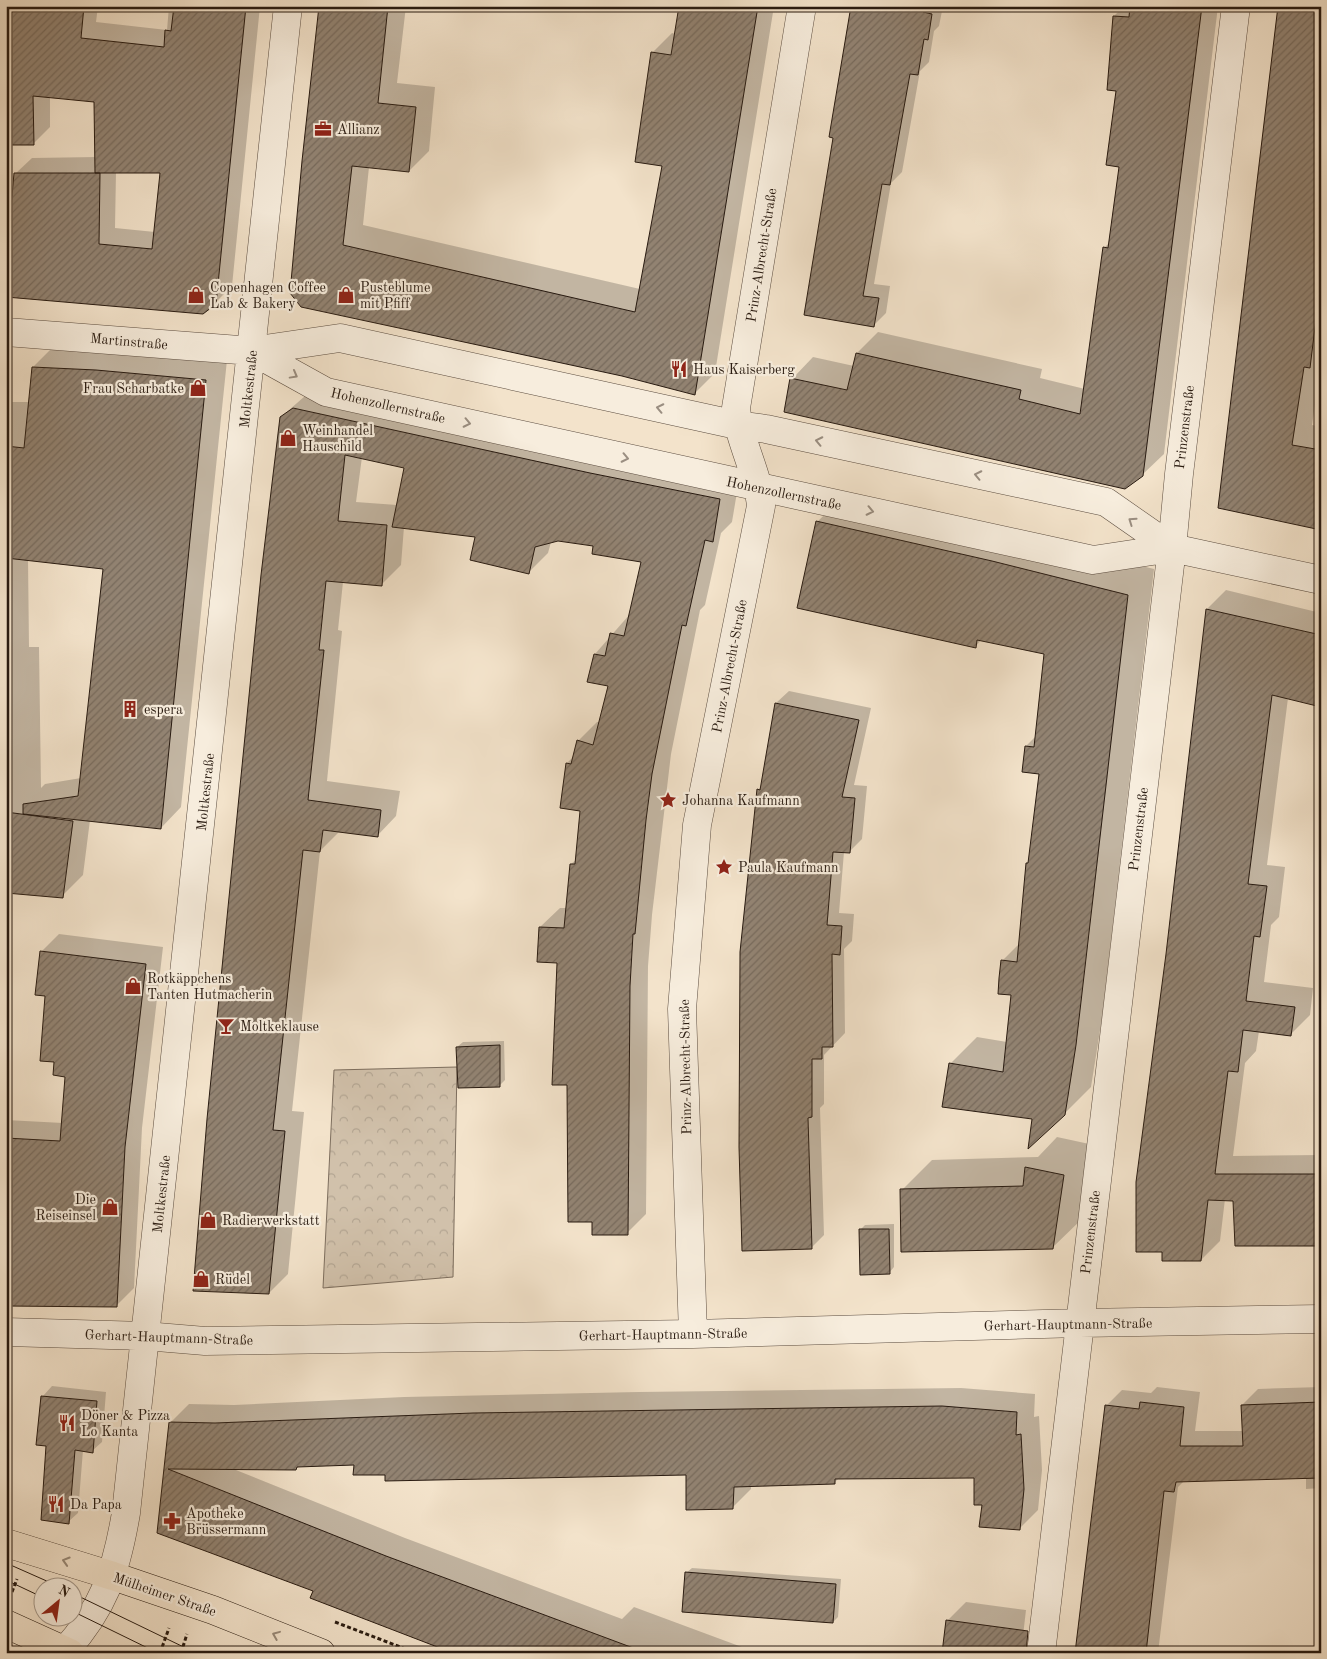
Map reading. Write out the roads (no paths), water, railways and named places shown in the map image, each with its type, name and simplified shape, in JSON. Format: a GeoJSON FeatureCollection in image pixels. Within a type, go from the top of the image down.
{"type":"FeatureCollection","features":[{"type":"Feature","properties":{"kind":"main road","name":"Mülheimer Straße"},"geometry":{"type":"LineString","coordinates":[[6,1543],[113,1576],[213,1610],[321,1653]]}},
{"type":"Feature","properties":{"kind":"main road"},"geometry":{"type":"LineString","coordinates":[[6,1624],[66,1652]]}},
{"type":"Feature","properties":{"kind":"street","name":"Moltkestraße"},"geometry":{"type":"LineString","coordinates":[[66,1652],[99,1605],[113,1576],[126,1514],[288,6]]}},
{"type":"Feature","properties":{"kind":"street","name":"Prinz-Albrecht-Straße"},"geometry":{"type":"LineString","coordinates":[[693,1334],[682,1008],[697,825],[761,506],[759,487],[737,426],[736,408],[802,6]]}},
{"type":"Feature","properties":{"kind":"street","name":"Prinzenstraße"},"geometry":{"type":"LineString","coordinates":[[1041,1653],[1172,548],[1180,464],[1236,6]]}},
{"type":"Feature","properties":{"kind":"street","name":"Martinstraße"},"geometry":{"type":"LineString","coordinates":[[6,332],[252,351]]}},
{"type":"Feature","properties":{"kind":"street","name":"Hohenzollernstraße"},"geometry":{"type":"LineString","coordinates":[[252,351],[340,338],[737,426],[776,431],[1106,502],[1172,548]]}},
{"type":"Feature","properties":{"kind":"street","name":"Hohenzollernstraße"},"geometry":{"type":"LineString","coordinates":[[252,351],[326,392],[1092,560],[1172,548],[1321,580]]}},
{"type":"Feature","properties":{"kind":"street","name":"Gerhart-Hauptmann-Straße"},"geometry":{"type":"LineString","coordinates":[[6,1332],[145,1336],[205,1341],[693,1334],[1080,1323],[1321,1319]]}},
{"type":"Feature","properties":{"kind":"tram line"},"geometry":{"type":"LineString","coordinates":[[6,1563],[35,1576]]}},
{"type":"Feature","properties":{"kind":"tram line"},"geometry":{"type":"LineString","coordinates":[[6,1580],[32,1592]]}},
{"type":"Feature","properties":{"kind":"tram line"},"geometry":{"type":"LineString","coordinates":[[82,1598],[196,1653]]}},
{"type":"Feature","properties":{"kind":"tram line"},"geometry":{"type":"LineString","coordinates":[[82,1616],[158,1653]]}},
{"type":"Feature","properties":{"kind":"place","name":"Allianz"},"geometry":{"type":"Point","coordinates":[323,129]}},
{"type":"Feature","properties":{"kind":"place","name":"Copenhagen Coffee Lab & Bakery"},"geometry":{"type":"Point","coordinates":[196,295]}},
{"type":"Feature","properties":{"kind":"place","name":"Pusteblume mit Pfiff"},"geometry":{"type":"Point","coordinates":[346,295]}},
{"type":"Feature","properties":{"kind":"place","name":"Haus Kaiserberg"},"geometry":{"type":"Point","coordinates":[679,369]}},
{"type":"Feature","properties":{"kind":"place","name":"Frau Scharbatke"},"geometry":{"type":"Point","coordinates":[198,388]}},
{"type":"Feature","properties":{"kind":"place","name":"Weinhandel Hauschild"},"geometry":{"type":"Point","coordinates":[288,438]}},
{"type":"Feature","properties":{"kind":"place","name":"espera"},"geometry":{"type":"Point","coordinates":[130,709]}},
{"type":"Feature","properties":{"kind":"place","name":"Johanna Kaufmann"},"geometry":{"type":"Point","coordinates":[668,800]}},
{"type":"Feature","properties":{"kind":"place","name":"Paula Kaufmann"},"geometry":{"type":"Point","coordinates":[724,867]}},
{"type":"Feature","properties":{"kind":"place","name":"Rotkäppchens Tanten Hutmacherin"},"geometry":{"type":"Point","coordinates":[133,986]}},
{"type":"Feature","properties":{"kind":"place","name":"Moltkeklause"},"geometry":{"type":"Point","coordinates":[226,1026]}},
{"type":"Feature","properties":{"kind":"place","name":"Die Reiseinsel"},"geometry":{"type":"Point","coordinates":[110,1207]}},
{"type":"Feature","properties":{"kind":"place","name":"Radierwerkstatt"},"geometry":{"type":"Point","coordinates":[208,1220]}},
{"type":"Feature","properties":{"kind":"place","name":"Rüdel"},"geometry":{"type":"Point","coordinates":[201,1279]}},
{"type":"Feature","properties":{"kind":"place","name":"Döner & Pizza Lo Kanta"},"geometry":{"type":"Point","coordinates":[67,1423]}},
{"type":"Feature","properties":{"kind":"place","name":"Da Papa"},"geometry":{"type":"Point","coordinates":[56,1504]}},
{"type":"Feature","properties":{"kind":"place","name":"Apotheke Brüssermann"},"geometry":{"type":"Point","coordinates":[172,1521]}}]}
